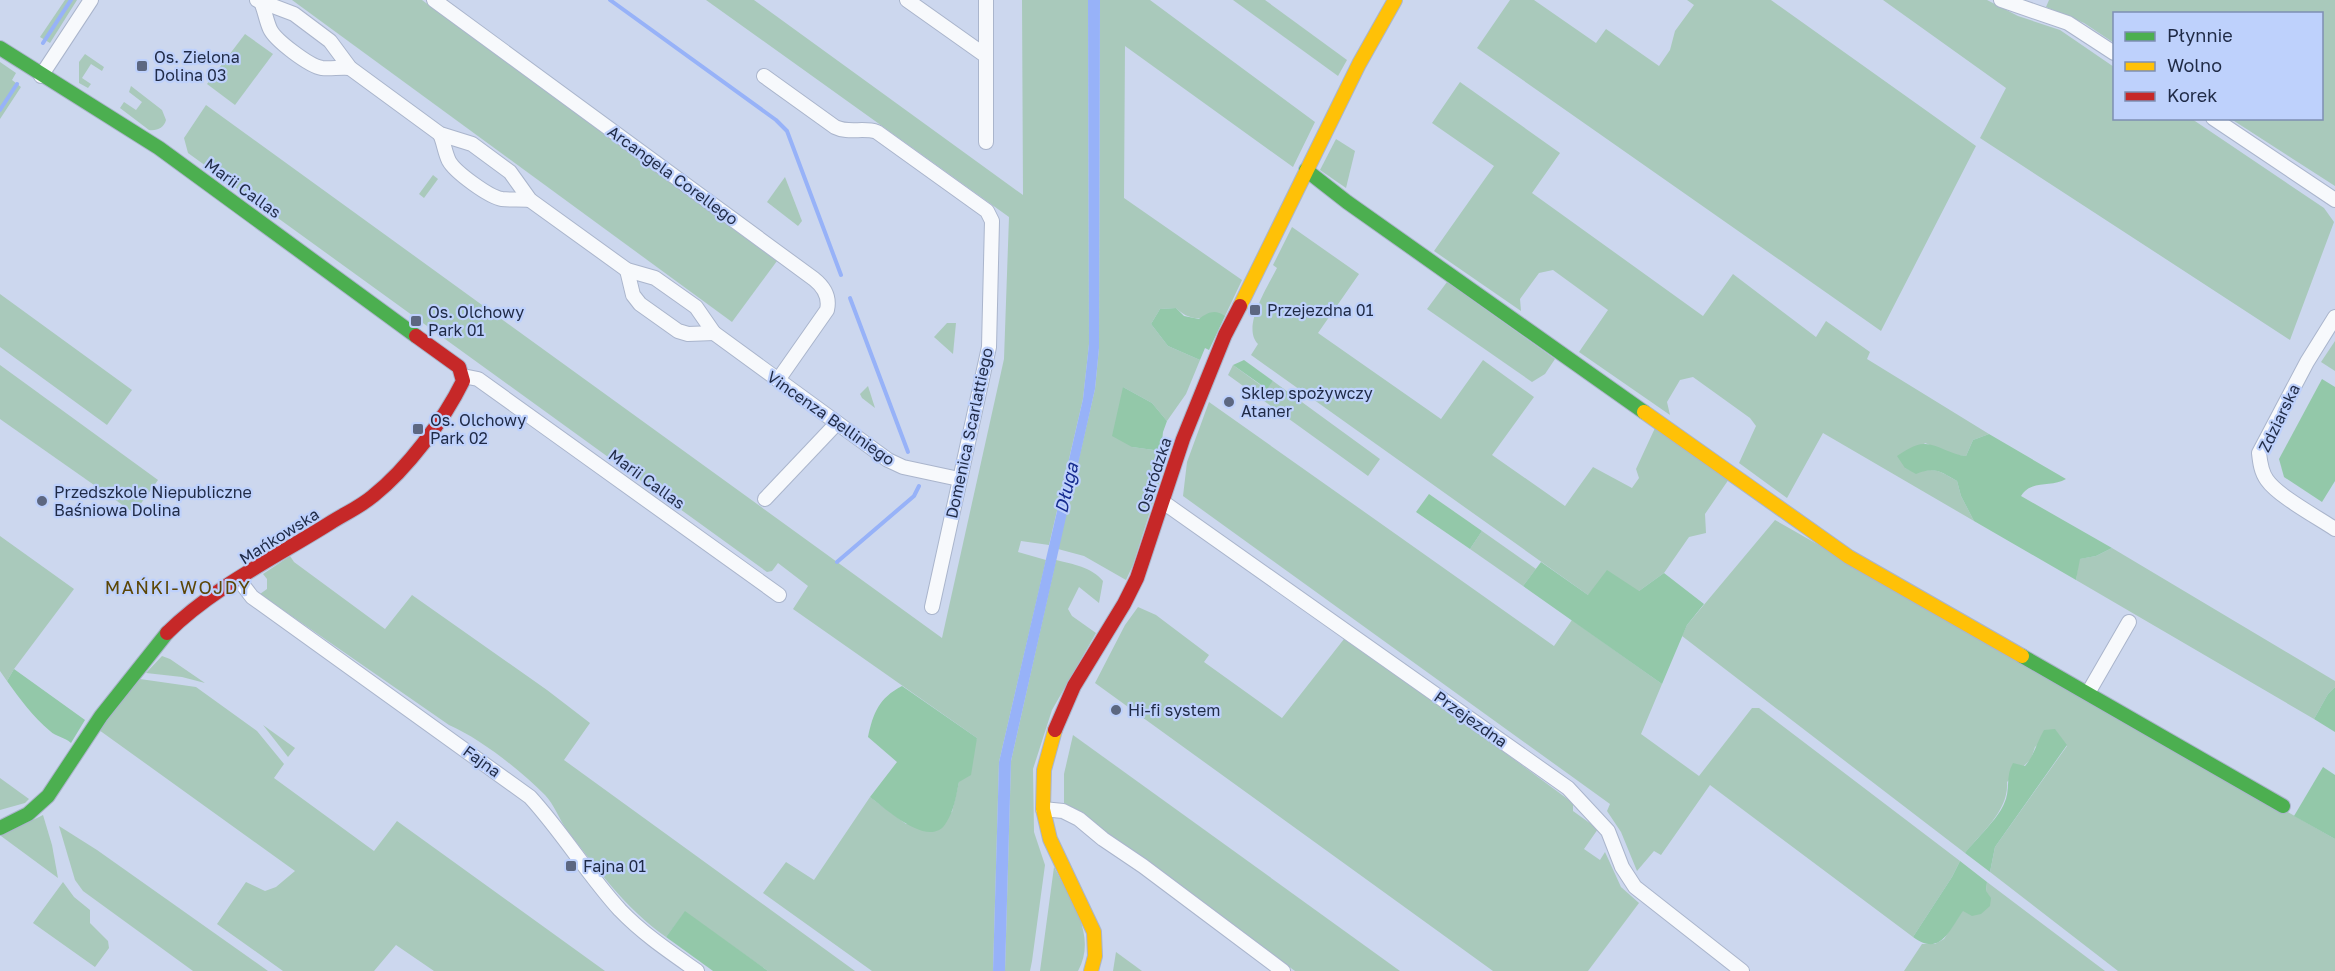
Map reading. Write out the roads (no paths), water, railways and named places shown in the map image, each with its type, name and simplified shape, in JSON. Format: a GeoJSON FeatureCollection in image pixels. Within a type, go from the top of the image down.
{"type":"FeatureCollection","features":[{"type":"Feature","properties":{"kind":"street"},"geometry":{"type":"LineString","coordinates":[[41,76],[91,0]]}},
{"type":"Feature","properties":{"kind":"street","name":"Arcangela Corellego"},"geometry":{"type":"LineString","coordinates":[[434,0],[824,288],[828,306],[825,314],[778,380]]}},
{"type":"Feature","properties":{"kind":"street"},"geometry":{"type":"LineString","coordinates":[[907,0],[986,56]]}},
{"type":"Feature","properties":{"kind":"street"},"geometry":{"type":"LineString","coordinates":[[986,0],[986,142]]}},
{"type":"Feature","properties":{"kind":"street","name":"Ostródzka"},"geometry":{"type":"LineString","coordinates":[[1091,971],[1095,956],[1094,932],[1053,847],[1046,825],[1042,790],[1047,755],[1063,709],[1074,686],[1124,604],[1137,578],[1183,439],[1209,371],[1306,170],[1363,57],[1395,0]]}},
{"type":"Feature","properties":{"kind":"street"},"geometry":{"type":"LineString","coordinates":[[2001,0],[2068,23],[2113,52]]}},
{"type":"Feature","properties":{"kind":"street","name":"Vincenza Belliniego"},"geometry":{"type":"LineString","coordinates":[[259,1],[266,14],[269,28],[277,39],[322,68],[350,68]]}},
{"type":"Feature","properties":{"kind":"street","name":"Vincenza Belliniego"},"geometry":{"type":"LineString","coordinates":[[259,1],[294,14],[330,41],[350,68],[440,134],[472,144],[510,172],[530,200],[627,270],[655,278],[696,307],[714,333],[896,464],[959,479]]}},
{"type":"Feature","properties":{"kind":"street","name":"Marii Callas"},"geometry":{"type":"LineString","coordinates":[[0,48],[41,76],[110,115],[159,148],[461,371],[484,383],[779,595]]}},
{"type":"Feature","properties":{"kind":"street","name":"Domenica Scarlattiego"},"geometry":{"type":"LineString","coordinates":[[764,76],[835,128],[843,131],[870,129],[877,132],[987,211],[992,221],[988,347],[932,607]]}},
{"type":"Feature","properties":{"kind":"street"},"geometry":{"type":"LineString","coordinates":[[2216,120],[2335,200]]}},
{"type":"Feature","properties":{"kind":"street"},"geometry":{"type":"LineString","coordinates":[[440,134],[449,160],[456,170],[491,195],[502,199],[530,200]]}},
{"type":"Feature","properties":{"kind":"street"},"geometry":{"type":"LineString","coordinates":[[1306,170],[1356,208],[1849,557],[2283,806]]}},
{"type":"Feature","properties":{"kind":"street"},"geometry":{"type":"LineString","coordinates":[[627,270],[633,295],[639,303],[678,331],[688,334],[714,333]]}},
{"type":"Feature","properties":{"kind":"street","name":"Zdziarska"},"geometry":{"type":"LineString","coordinates":[[2335,317],[2307,362],[2259,453],[2260,465],[2266,480],[2278,491],[2335,529]]}},
{"type":"Feature","properties":{"kind":"street","name":"Mańkowska"},"geometry":{"type":"LineString","coordinates":[[0,828],[28,814],[48,796],[101,716],[169,630],[194,609],[371,498],[392,482],[462,387],[461,371]]}},
{"type":"Feature","properties":{"kind":"street"},"geometry":{"type":"LineString","coordinates":[[765,499],[837,423]]}},
{"type":"Feature","properties":{"kind":"street","name":"Przejezdna"},"geometry":{"type":"LineString","coordinates":[[1163,502],[1179,511],[1568,788],[1608,831],[1622,867],[1635,887],[1742,971]]}},
{"type":"Feature","properties":{"kind":"street","name":"Fajna"},"geometry":{"type":"LineString","coordinates":[[239,580],[252,597],[530,797],[549,817],[620,910],[657,942],[697,971]]}},
{"type":"Feature","properties":{"kind":"street"},"geometry":{"type":"LineString","coordinates":[[2088,693],[2128,622]]}},
{"type":"Feature","properties":{"kind":"street"},"geometry":{"type":"LineString","coordinates":[[1043,809],[1063,812],[1079,819],[1283,971]]}},
{"type":"Feature","properties":{"kind":"water","name":"Długa"},"geometry":{"type":"Polygon","coordinates":[[[1088,0],[1100,0],[1099,348],[1095,389],[1011,761],[1005,971],[993,971],[999,762],[1083,399],[1089,344],[1088,0]]]}},
{"type":"Feature","properties":{"kind":"waterway"},"geometry":{"type":"LineString","coordinates":[[43,43],[71,0]]}},
{"type":"Feature","properties":{"kind":"waterway"},"geometry":{"type":"LineString","coordinates":[[610,0],[776,120],[787,131],[841,275]]}},
{"type":"Feature","properties":{"kind":"waterway"},"geometry":{"type":"LineString","coordinates":[[0,110],[17,84]]}},
{"type":"Feature","properties":{"kind":"waterway"},"geometry":{"type":"LineString","coordinates":[[850,298],[908,452]]}},
{"type":"Feature","properties":{"kind":"waterway"},"geometry":{"type":"LineString","coordinates":[[837,562],[914,496],[919,486]]}},
{"type":"Feature","properties":{"kind":"place","name":"Os. Zielona Dolina 03"},"geometry":{"type":"Point","coordinates":[142,66]}},
{"type":"Feature","properties":{"kind":"place","name":"Przejezdna 01"},"geometry":{"type":"Point","coordinates":[1255,310]}},
{"type":"Feature","properties":{"kind":"place","name":"Os. Olchowy Park 01"},"geometry":{"type":"Point","coordinates":[416,321]}},
{"type":"Feature","properties":{"kind":"place","name":"Sklep spożywczy Ataner"},"geometry":{"type":"Point","coordinates":[1229,402]}},
{"type":"Feature","properties":{"kind":"place","name":"Os. Olchowy Park 02"},"geometry":{"type":"Point","coordinates":[418,429]}},
{"type":"Feature","properties":{"kind":"place","name":"Przedszkole Niepubliczne Baśniowa Dolina"},"geometry":{"type":"Point","coordinates":[42,501]}},
{"type":"Feature","properties":{"kind":"place","name":"Hi-fi system"},"geometry":{"type":"Point","coordinates":[1116,710]}},
{"type":"Feature","properties":{"kind":"place","name":"Fajna 01"},"geometry":{"type":"Point","coordinates":[571,866]}},
{"type":"Feature","properties":{"kind":"district","name":"MAŃKI-WOJDY"},"geometry":{"type":"Point","coordinates":[178,588]}}]}
